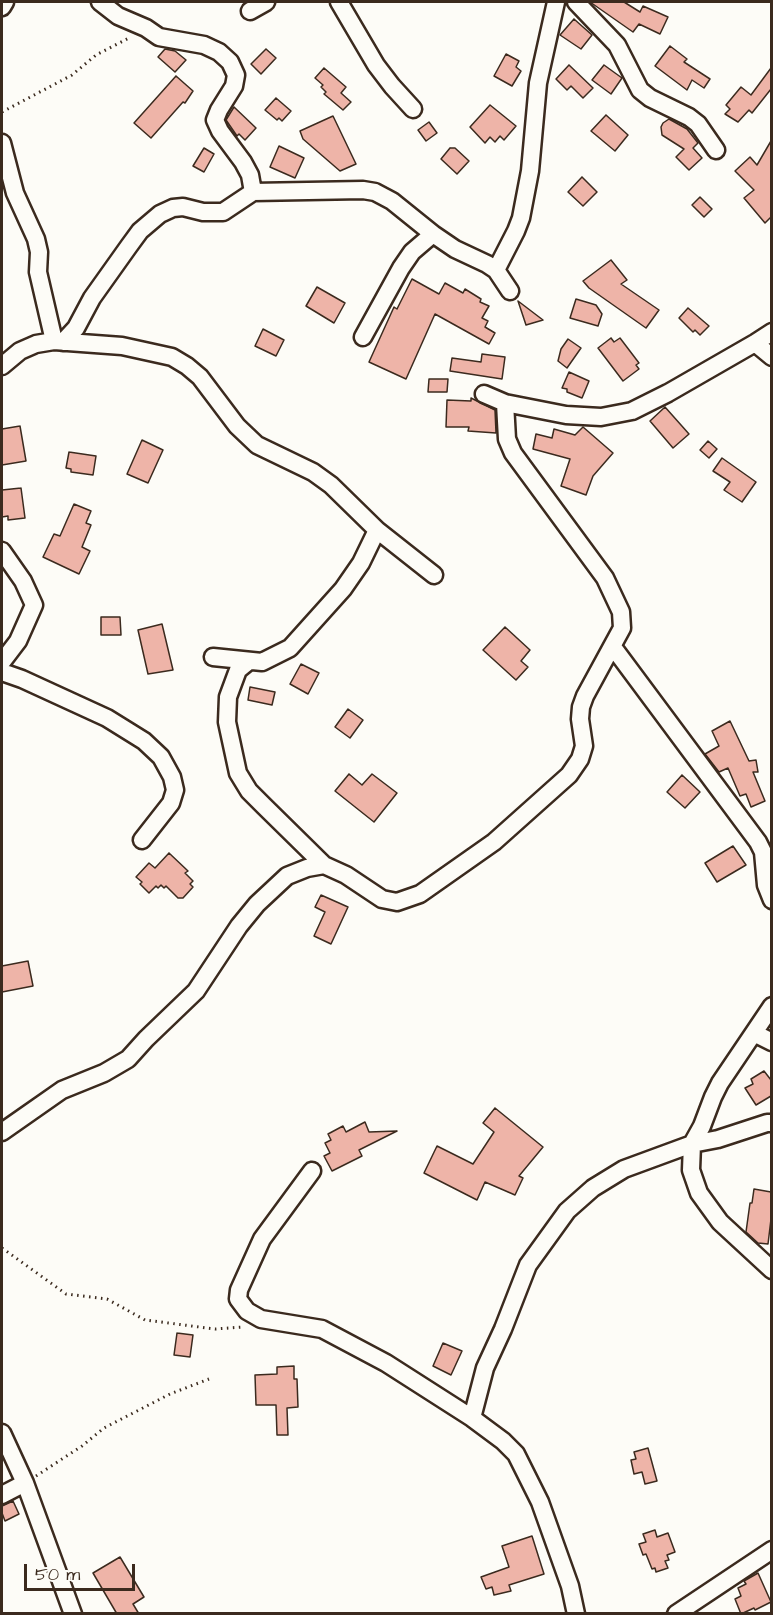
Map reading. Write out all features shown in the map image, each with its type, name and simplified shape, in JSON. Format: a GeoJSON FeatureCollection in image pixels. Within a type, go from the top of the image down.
{"type":"FeatureCollection","features":[{"type":"Feature","properties":{"kind":"street"},"geometry":{"type":"LineString","coordinates":[[2,7],[4,2]]}},
{"type":"Feature","properties":{"kind":"street"},"geometry":{"type":"LineString","coordinates":[[100,2],[118,16],[146,28],[159,37],[204,45],[219,52],[230,62],[236,75],[234,86],[215,120],[250,175],[253,192]]}},
{"type":"Feature","properties":{"kind":"street"},"geometry":{"type":"LineString","coordinates":[[250,11],[266,2]]}},
{"type":"Feature","properties":{"kind":"street"},"geometry":{"type":"LineString","coordinates":[[339,2],[376,65],[413,109]]}},
{"type":"Feature","properties":{"kind":"street"},"geometry":{"type":"LineString","coordinates":[[496,270],[521,218],[530,171],[538,83],[556,2]]}},
{"type":"Feature","properties":{"kind":"street"},"geometry":{"type":"LineString","coordinates":[[576,2],[617,45],[640,90],[650,98],[689,117],[698,124],[716,150]]}},
{"type":"Feature","properties":{"kind":"street"},"geometry":{"type":"LineString","coordinates":[[2,143],[15,193],[36,239],[39,252],[38,272],[59,341]]}},
{"type":"Feature","properties":{"kind":"street"},"geometry":{"type":"LineString","coordinates":[[59,341],[76,328],[92,298],[140,231],[160,214],[173,208],[183,207],[203,212],[223,212],[253,192],[363,190],[375,192],[403,209],[455,249],[496,270],[510,291]]}},
{"type":"Feature","properties":{"kind":"street"},"geometry":{"type":"LineString","coordinates":[[363,337],[401,268],[412,252],[433,234]]}},
{"type":"Feature","properties":{"kind":"street"},"geometry":{"type":"LineString","coordinates":[[484,394],[505,403],[566,415],[601,417],[632,411],[668,393],[771,332]]}},
{"type":"Feature","properties":{"kind":"street"},"geometry":{"type":"LineString","coordinates":[[2,366],[20,351],[36,344],[59,341],[142,349],[172,357],[200,377],[237,426],[257,446],[313,472],[331,484],[376,530],[434,575]]}},
{"type":"Feature","properties":{"kind":"street"},"geometry":{"type":"LineString","coordinates":[[755,343],[771,357]]}},
{"type":"Feature","properties":{"kind":"street"},"geometry":{"type":"LineString","coordinates":[[249,661],[238,670],[228,696],[227,722],[238,773],[249,790],[324,865],[346,875],[382,899],[397,902],[420,894],[494,842],[569,775],[580,759],[584,746],[580,719],[581,707],[621,628],[621,612],[604,578],[513,453],[507,438],[505,403]]}},
{"type":"Feature","properties":{"kind":"street"},"geometry":{"type":"LineString","coordinates":[[213,657],[262,662],[290,648],[343,590],[361,563],[376,530]]}},
{"type":"Feature","properties":{"kind":"street"},"geometry":{"type":"LineString","coordinates":[[2,551],[23,581],[33,604],[29,619],[18,641],[2,662]]}},
{"type":"Feature","properties":{"kind":"street"},"geometry":{"type":"LineString","coordinates":[[613,647],[758,842],[763,852],[765,885],[771,900]]}},
{"type":"Feature","properties":{"kind":"street"},"geometry":{"type":"LineString","coordinates":[[2,672],[107,718],[144,741],[161,757],[172,777],[175,790],[171,803],[142,840]]}},
{"type":"Feature","properties":{"kind":"street"},"geometry":{"type":"LineString","coordinates":[[2,1132],[62,1090],[104,1073],[128,1059],[196,991],[224,947],[257,904],[287,876],[324,865]]}},
{"type":"Feature","properties":{"kind":"street"},"geometry":{"type":"LineString","coordinates":[[771,1006],[720,1083],[692,1144],[691,1170],[699,1193],[720,1222],[771,1270]]}},
{"type":"Feature","properties":{"kind":"street"},"geometry":{"type":"LineString","coordinates":[[754,1033],[771,1042]]}},
{"type":"Feature","properties":{"kind":"street"},"geometry":{"type":"LineString","coordinates":[[472,1418],[485,1368],[504,1329],[528,1265],[567,1211],[593,1188],[624,1169],[692,1144],[718,1140],[771,1123]]}},
{"type":"Feature","properties":{"kind":"street"},"geometry":{"type":"LineString","coordinates":[[312,1171],[262,1239],[239,1290],[238,1299],[247,1311],[261,1319],[322,1329],[386,1363],[472,1418],[503,1441],[516,1454],[540,1502],[570,1586],[576,1614]]}},
{"type":"Feature","properties":{"kind":"street"},"geometry":{"type":"LineString","coordinates":[[2,1433],[25,1483],[73,1614]]}},
{"type":"Feature","properties":{"kind":"street"},"geometry":{"type":"LineString","coordinates":[[2,1495],[25,1483]]}},
{"type":"Feature","properties":{"kind":"street"},"geometry":{"type":"LineString","coordinates":[[676,1614],[771,1550]]}},
{"type":"Feature","properties":{"kind":"path"},"geometry":{"type":"LineString","coordinates":[[2,112],[72,75],[96,55],[146,28]]}},
{"type":"Feature","properties":{"kind":"path"},"geometry":{"type":"LineString","coordinates":[[2,1248],[54,1288],[66,1294],[107,1299],[145,1320],[215,1329],[249,1326],[261,1319]]}},
{"type":"Feature","properties":{"kind":"path"},"geometry":{"type":"LineString","coordinates":[[25,1483],[82,1446],[104,1428],[170,1394],[208,1379]]}},
{"type":"Feature","properties":{"kind":"building"},"geometry":{"type":"Polygon","coordinates":[[[590,2],[624,2],[640,12],[643,6],[668,17],[660,34],[639,24],[633,32],[590,2]]]}},
{"type":"Feature","properties":{"kind":"building"},"geometry":{"type":"Polygon","coordinates":[[[574,19],[592,35],[581,49],[560,35],[574,19]]]}},
{"type":"Feature","properties":{"kind":"building"},"geometry":{"type":"Polygon","coordinates":[[[670,46],[687,59],[684,62],[710,79],[704,88],[692,80],[687,90],[655,66],[670,46]]]}},
{"type":"Feature","properties":{"kind":"building"},"geometry":{"type":"Polygon","coordinates":[[[165,49],[175,51],[186,60],[175,72],[158,57],[165,49]]]}},
{"type":"Feature","properties":{"kind":"building"},"geometry":{"type":"Polygon","coordinates":[[[266,49],[276,58],[261,74],[251,64],[266,49]]]}},
{"type":"Feature","properties":{"kind":"building"},"geometry":{"type":"Polygon","coordinates":[[[506,54],[519,61],[516,67],[521,71],[512,86],[494,76],[506,54]]]}},
{"type":"Feature","properties":{"kind":"building"},"geometry":{"type":"Polygon","coordinates":[[[569,65],[593,88],[583,98],[571,86],[567,90],[556,79],[569,65]]]}},
{"type":"Feature","properties":{"kind":"building"},"geometry":{"type":"Polygon","coordinates":[[[604,65],[622,78],[611,94],[592,80],[604,65]]]}},
{"type":"Feature","properties":{"kind":"building"},"geometry":{"type":"Polygon","coordinates":[[[324,68],[346,87],[341,93],[351,102],[343,110],[324,94],[326,92],[321,87],[323,85],[315,78],[324,68]]]}},
{"type":"Feature","properties":{"kind":"building"},"geometry":{"type":"Polygon","coordinates":[[[771,68],[771,89],[752,113],[749,110],[738,122],[725,114],[730,109],[726,105],[741,87],[751,95],[771,68]]]}},
{"type":"Feature","properties":{"kind":"building"},"geometry":{"type":"Polygon","coordinates":[[[176,76],[193,91],[185,103],[183,102],[151,138],[134,123],[176,76]]]}},
{"type":"Feature","properties":{"kind":"building"},"geometry":{"type":"Polygon","coordinates":[[[276,98],[291,111],[282,121],[279,118],[277,120],[265,110],[276,98]]]}},
{"type":"Feature","properties":{"kind":"building"},"geometry":{"type":"Polygon","coordinates":[[[490,105],[516,126],[504,140],[500,136],[495,142],[490,137],[485,143],[470,127],[490,105]]]}},
{"type":"Feature","properties":{"kind":"building"},"geometry":{"type":"Polygon","coordinates":[[[234,107],[256,128],[245,140],[239,134],[237,136],[226,120],[234,107]]]}},
{"type":"Feature","properties":{"kind":"building"},"geometry":{"type":"Polygon","coordinates":[[[606,115],[628,135],[615,151],[591,131],[606,115]]]}},
{"type":"Feature","properties":{"kind":"building"},"geometry":{"type":"Polygon","coordinates":[[[333,116],[356,164],[340,171],[303,139],[300,131],[333,116]]]}},
{"type":"Feature","properties":{"kind":"building"},"geometry":{"type":"Polygon","coordinates":[[[669,119],[687,129],[698,143],[693,148],[702,158],[689,170],[676,157],[684,149],[662,135],[661,127],[669,119]]]}},
{"type":"Feature","properties":{"kind":"building"},"geometry":{"type":"Polygon","coordinates":[[[429,122],[437,133],[426,141],[418,130],[429,122]]]}},
{"type":"Feature","properties":{"kind":"building"},"geometry":{"type":"Polygon","coordinates":[[[771,141],[771,217],[765,223],[744,198],[754,190],[735,171],[750,157],[757,165],[771,141]]]}},
{"type":"Feature","properties":{"kind":"building"},"geometry":{"type":"Polygon","coordinates":[[[279,146],[304,158],[295,178],[270,167],[279,146]]]}},
{"type":"Feature","properties":{"kind":"building"},"geometry":{"type":"Polygon","coordinates":[[[204,148],[214,154],[204,172],[193,166],[204,148]]]}},
{"type":"Feature","properties":{"kind":"building"},"geometry":{"type":"Polygon","coordinates":[[[450,148],[455,148],[469,161],[457,174],[441,159],[450,148]]]}},
{"type":"Feature","properties":{"kind":"building"},"geometry":{"type":"Polygon","coordinates":[[[582,177],[597,192],[583,206],[568,192],[582,177]]]}},
{"type":"Feature","properties":{"kind":"building"},"geometry":{"type":"Polygon","coordinates":[[[700,197],[712,209],[704,217],[692,205],[700,197]]]}},
{"type":"Feature","properties":{"kind":"building"},"geometry":{"type":"Polygon","coordinates":[[[611,260],[627,280],[621,284],[659,310],[646,328],[589,288],[583,281],[611,260]]]}},
{"type":"Feature","properties":{"kind":"building"},"geometry":{"type":"Polygon","coordinates":[[[412,279],[439,294],[445,283],[463,293],[465,289],[481,299],[480,302],[489,306],[482,318],[488,321],[485,327],[495,333],[489,344],[435,314],[406,379],[369,362],[394,307],[397,309],[412,279]]]}},
{"type":"Feature","properties":{"kind":"building"},"geometry":{"type":"Polygon","coordinates":[[[317,287],[345,303],[334,323],[306,306],[317,287]]]}},
{"type":"Feature","properties":{"kind":"building"},"geometry":{"type":"Polygon","coordinates":[[[576,299],[596,305],[602,314],[598,326],[570,318],[576,299]]]}},
{"type":"Feature","properties":{"kind":"building"},"geometry":{"type":"Polygon","coordinates":[[[518,301],[543,320],[526,325],[518,301]]]}},
{"type":"Feature","properties":{"kind":"building"},"geometry":{"type":"Polygon","coordinates":[[[688,308],[709,326],[700,335],[695,330],[693,332],[679,318],[688,308]]]}},
{"type":"Feature","properties":{"kind":"building"},"geometry":{"type":"Polygon","coordinates":[[[263,329],[284,340],[276,356],[255,346],[263,329]]]}},
{"type":"Feature","properties":{"kind":"building"},"geometry":{"type":"Polygon","coordinates":[[[611,338],[614,342],[620,338],[639,363],[636,365],[639,369],[623,381],[598,348],[611,338]]]}},
{"type":"Feature","properties":{"kind":"building"},"geometry":{"type":"Polygon","coordinates":[[[568,339],[581,348],[567,368],[558,361],[561,349],[568,339]]]}},
{"type":"Feature","properties":{"kind":"building"},"geometry":{"type":"Polygon","coordinates":[[[482,354],[505,357],[502,379],[450,371],[452,358],[481,362],[482,354]]]}},
{"type":"Feature","properties":{"kind":"building"},"geometry":{"type":"Polygon","coordinates":[[[569,372],[589,381],[582,398],[562,388],[569,372]]]}},
{"type":"Feature","properties":{"kind":"building"},"geometry":{"type":"Polygon","coordinates":[[[429,379],[448,379],[447,392],[428,392],[429,379]]]}},
{"type":"Feature","properties":{"kind":"building"},"geometry":{"type":"Polygon","coordinates":[[[471,398],[495,410],[496,433],[468,431],[469,427],[446,427],[447,400],[471,401],[471,398]]]}},
{"type":"Feature","properties":{"kind":"building"},"geometry":{"type":"Polygon","coordinates":[[[665,407],[689,434],[673,448],[650,421],[665,407]]]}},
{"type":"Feature","properties":{"kind":"building"},"geometry":{"type":"Polygon","coordinates":[[[20,426],[26,461],[2,465],[2,429],[20,426]]]}},
{"type":"Feature","properties":{"kind":"building"},"geometry":{"type":"Polygon","coordinates":[[[583,427],[613,453],[593,476],[586,495],[561,486],[570,459],[533,449],[536,434],[552,438],[554,429],[575,435],[583,427]]]}},
{"type":"Feature","properties":{"kind":"building"},"geometry":{"type":"Polygon","coordinates":[[[142,440],[163,450],[148,483],[127,474],[142,440]]]}},
{"type":"Feature","properties":{"kind":"building"},"geometry":{"type":"Polygon","coordinates":[[[708,441],[717,449],[709,458],[700,450],[708,441]]]}},
{"type":"Feature","properties":{"kind":"building"},"geometry":{"type":"Polygon","coordinates":[[[69,452],[96,456],[93,475],[71,472],[71,469],[66,468],[69,452]]]}},
{"type":"Feature","properties":{"kind":"building"},"geometry":{"type":"Polygon","coordinates":[[[722,458],[756,482],[742,502],[724,490],[730,482],[713,471],[722,458]]]}},
{"type":"Feature","properties":{"kind":"building"},"geometry":{"type":"Polygon","coordinates":[[[21,488],[25,518],[8,520],[8,516],[2,517],[2,490],[21,488]]]}},
{"type":"Feature","properties":{"kind":"building"},"geometry":{"type":"Polygon","coordinates":[[[74,504],[91,511],[86,523],[91,525],[82,547],[90,551],[79,574],[43,557],[54,534],[60,536],[74,504]]]}},
{"type":"Feature","properties":{"kind":"building"},"geometry":{"type":"Polygon","coordinates":[[[101,617],[120,617],[121,635],[101,635],[101,617]]]}},
{"type":"Feature","properties":{"kind":"building"},"geometry":{"type":"Polygon","coordinates":[[[162,624],[173,670],[148,674],[138,630],[162,624]]]}},
{"type":"Feature","properties":{"kind":"building"},"geometry":{"type":"Polygon","coordinates":[[[505,627],[530,650],[521,661],[528,667],[516,680],[483,650],[505,627]]]}},
{"type":"Feature","properties":{"kind":"building"},"geometry":{"type":"Polygon","coordinates":[[[301,664],[319,673],[308,694],[290,684],[301,664]]]}},
{"type":"Feature","properties":{"kind":"building"},"geometry":{"type":"Polygon","coordinates":[[[250,687],[275,692],[272,705],[248,700],[250,687]]]}},
{"type":"Feature","properties":{"kind":"building"},"geometry":{"type":"Polygon","coordinates":[[[348,709],[363,720],[350,738],[335,727],[348,709]]]}},
{"type":"Feature","properties":{"kind":"building"},"geometry":{"type":"Polygon","coordinates":[[[730,721],[749,761],[756,760],[758,772],[753,772],[765,801],[751,807],[746,794],[740,796],[728,768],[719,772],[705,754],[719,746],[712,731],[730,721]]]}},
{"type":"Feature","properties":{"kind":"building"},"geometry":{"type":"Polygon","coordinates":[[[349,774],[362,785],[372,774],[397,793],[374,822],[335,791],[349,774]]]}},
{"type":"Feature","properties":{"kind":"building"},"geometry":{"type":"Polygon","coordinates":[[[682,775],[700,792],[685,808],[667,792],[682,775]]]}},
{"type":"Feature","properties":{"kind":"building"},"geometry":{"type":"Polygon","coordinates":[[[733,846],[746,865],[717,882],[705,863],[733,846]]]}},
{"type":"Feature","properties":{"kind":"building"},"geometry":{"type":"Polygon","coordinates":[[[169,853],[188,871],[185,873],[193,881],[190,884],[193,887],[183,898],[178,898],[166,886],[164,888],[161,885],[158,888],[156,886],[149,893],[136,877],[149,863],[155,868],[169,853]]]}},
{"type":"Feature","properties":{"kind":"building"},"geometry":{"type":"Polygon","coordinates":[[[321,895],[348,907],[331,944],[314,936],[325,912],[315,907],[321,895]]]}},
{"type":"Feature","properties":{"kind":"building"},"geometry":{"type":"Polygon","coordinates":[[[28,961],[33,986],[2,992],[2,966],[28,961]]]}},
{"type":"Feature","properties":{"kind":"building"},"geometry":{"type":"Polygon","coordinates":[[[764,1071],[771,1080],[771,1096],[756,1105],[745,1088],[753,1084],[751,1079],[764,1071]]]}},
{"type":"Feature","properties":{"kind":"building"},"geometry":{"type":"Polygon","coordinates":[[[495,1108],[543,1147],[519,1176],[523,1178],[515,1195],[485,1182],[477,1200],[424,1173],[437,1146],[473,1164],[494,1132],[483,1123],[495,1108]]]}},
{"type":"Feature","properties":{"kind":"building"},"geometry":{"type":"Polygon","coordinates":[[[365,1122],[369,1132],[397,1131],[359,1150],[362,1156],[332,1171],[324,1156],[330,1153],[325,1143],[331,1140],[328,1134],[343,1126],[346,1132],[365,1122]]]}},
{"type":"Feature","properties":{"kind":"building"},"geometry":{"type":"Polygon","coordinates":[[[754,1189],[771,1192],[768,1244],[758,1243],[746,1232],[754,1189]]]}},
{"type":"Feature","properties":{"kind":"building"},"geometry":{"type":"Polygon","coordinates":[[[177,1333],[193,1335],[190,1357],[174,1355],[177,1333]]]}},
{"type":"Feature","properties":{"kind":"building"},"geometry":{"type":"Polygon","coordinates":[[[443,1343],[462,1351],[451,1375],[433,1366],[443,1343]]]}},
{"type":"Feature","properties":{"kind":"building"},"geometry":{"type":"Polygon","coordinates":[[[294,1366],[298,1407],[287,1408],[288,1435],[277,1435],[276,1405],[256,1405],[255,1375],[277,1374],[277,1367],[294,1366]]]}},
{"type":"Feature","properties":{"kind":"building"},"geometry":{"type":"Polygon","coordinates":[[[648,1448],[657,1481],[645,1484],[642,1472],[634,1474],[631,1460],[636,1459],[634,1452],[648,1448]]]}},
{"type":"Feature","properties":{"kind":"building"},"geometry":{"type":"Polygon","coordinates":[[[13,1501],[19,1514],[5,1521],[2,1506],[13,1501]]]}},
{"type":"Feature","properties":{"kind":"building"},"geometry":{"type":"Polygon","coordinates":[[[655,1530],[657,1537],[668,1533],[675,1552],[667,1555],[669,1560],[665,1561],[668,1568],[656,1572],[655,1568],[652,1569],[646,1554],[643,1555],[639,1544],[646,1542],[643,1534],[655,1530]]]}},
{"type":"Feature","properties":{"kind":"building"},"geometry":{"type":"Polygon","coordinates":[[[532,1536],[544,1574],[509,1585],[511,1591],[494,1595],[492,1587],[486,1589],[481,1577],[509,1567],[502,1546],[532,1536]]]}},
{"type":"Feature","properties":{"kind":"building"},"geometry":{"type":"Polygon","coordinates":[[[120,1557],[144,1597],[133,1604],[139,1614],[117,1614],[93,1573],[120,1557]]]}},
{"type":"Feature","properties":{"kind":"building"},"geometry":{"type":"Polygon","coordinates":[[[758,1573],[771,1602],[741,1614],[735,1599],[741,1596],[738,1588],[746,1584],[744,1581],[758,1573]]]}}]}
